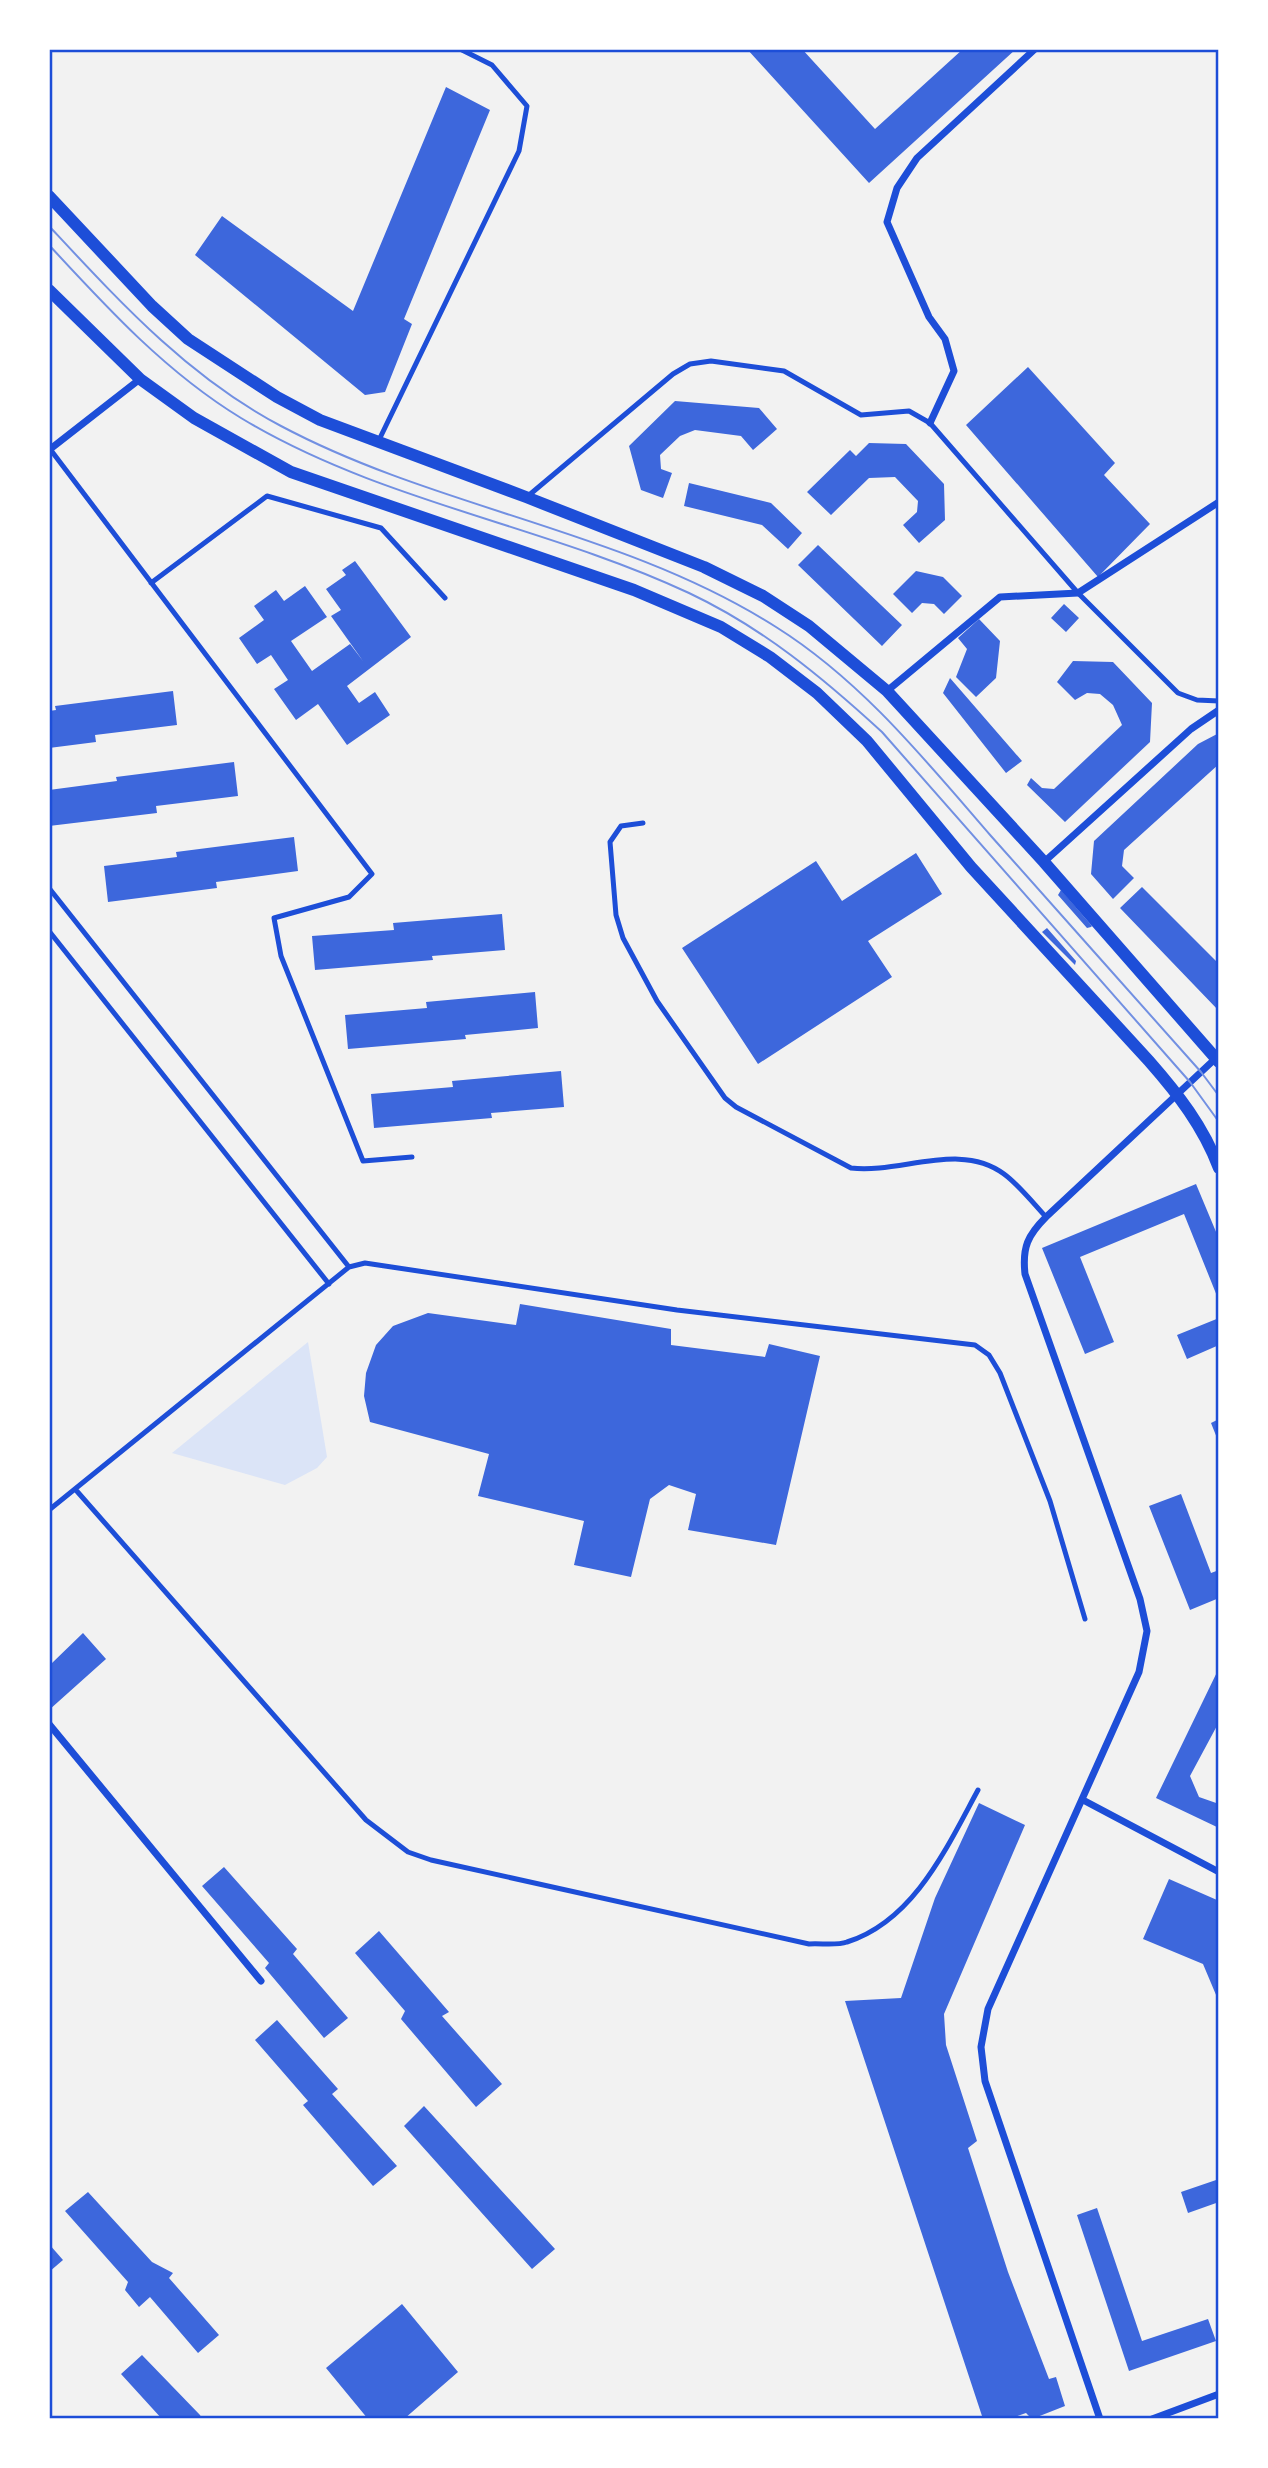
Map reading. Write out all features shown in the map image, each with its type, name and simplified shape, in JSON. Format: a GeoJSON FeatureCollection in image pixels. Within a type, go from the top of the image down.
{"type":"FeatureCollection","features":[{"type":"Feature","properties":{"kind":"street"},"geometry":{"type":"LineString","coordinates":[[930,423],[954,371],[944,339],[929,317],[887,222],[897,188],[917,159],[1035,49]]}},
{"type":"Feature","properties":{"kind":"street"},"geometry":{"type":"LineString","coordinates":[[49,196],[152,306],[188,339],[277,397],[320,420],[526,497],[704,568],[763,596],[809,626],[887,691],[1044,862],[1218,1059],[1177,1093],[1046,1217],[1026,1242],[1023,1254],[1025,1274],[1140,1599],[1147,1631],[1139,1672],[988,2009],[981,2047],[985,2081],[1100,2419]]}},
{"type":"Feature","properties":{"kind":"street"},"geometry":{"type":"LineString","coordinates":[[49,290],[140,379],[194,418],[291,472],[634,590],[720,627],[770,657],[817,693],[867,741],[971,867],[1177,1093],[1208,1140],[1219,1168]]}},
{"type":"Feature","properties":{"kind":"street"},"geometry":{"type":"LineString","coordinates":[[49,449],[140,379]]}},
{"type":"Feature","properties":{"kind":"street"},"geometry":{"type":"LineString","coordinates":[[887,691],[1000,597],[1077,593],[1219,502]]}},
{"type":"Feature","properties":{"kind":"street"},"geometry":{"type":"LineString","coordinates":[[1044,862],[1191,729],[1219,710]]}},
{"type":"Feature","properties":{"kind":"street"},"geometry":{"type":"LineString","coordinates":[[49,1724],[261,1981]]}},
{"type":"Feature","properties":{"kind":"street"},"geometry":{"type":"LineString","coordinates":[[1083,1800],[1219,1872]]}},
{"type":"Feature","properties":{"kind":"street"},"geometry":{"type":"LineString","coordinates":[[1152,2419],[1219,2394]]}},
{"type":"Feature","properties":{"kind":"lane"},"geometry":{"type":"LineString","coordinates":[[378,442],[519,151],[527,106],[492,65],[460,49]]}},
{"type":"Feature","properties":{"kind":"lane"},"geometry":{"type":"LineString","coordinates":[[526,497],[673,374],[690,364],[711,360],[784,371],[860,415],[909,411],[930,423],[1077,593],[1178,693],[1197,700],[1219,701]]}},
{"type":"Feature","properties":{"kind":"lane"},"geometry":{"type":"LineString","coordinates":[[49,449],[372,874],[349,897],[274,918],[281,956],[363,1161],[412,1157]]}},
{"type":"Feature","properties":{"kind":"lane"},"geometry":{"type":"LineString","coordinates":[[151,583],[267,496],[381,528],[445,598]]}},
{"type":"Feature","properties":{"kind":"lane"},"geometry":{"type":"LineString","coordinates":[[643,823],[621,825],[610,842],[616,915],[623,938],[657,1001],[725,1098],[736,1107],[850,1168],[872,1170],[949,1160],[970,1160],[990,1167],[1004,1174],[1046,1217]]}},
{"type":"Feature","properties":{"kind":"lane"},"geometry":{"type":"LineString","coordinates":[[49,888],[348,1266]]}},
{"type":"Feature","properties":{"kind":"lane"},"geometry":{"type":"LineString","coordinates":[[49,931],[329,1283]]}},
{"type":"Feature","properties":{"kind":"lane"},"geometry":{"type":"LineString","coordinates":[[49,1510],[348,1266],[365,1263],[677,1310],[975,1345],[989,1355],[1000,1373],[1050,1501],[1085,1619]]}},
{"type":"Feature","properties":{"kind":"lane"},"geometry":{"type":"LineString","coordinates":[[75,1489],[366,1820],[408,1852],[431,1860],[809,1944],[844,1943],[874,1931],[899,1911],[925,1882],[978,1790]]}},
{"type":"Feature","properties":{"kind":"shaded area"},"geometry":{"type":"Polygon","coordinates":[[[308,1342],[327,1457],[317,1468],[285,1485],[172,1453],[308,1342]]]}},
{"type":"Feature","properties":{"kind":"building"},"geometry":{"type":"Polygon","coordinates":[[[747,49],[802,49],[875,129],[963,49],[1016,49],[869,183],[747,49]]]}},
{"type":"Feature","properties":{"kind":"building"},"geometry":{"type":"Polygon","coordinates":[[[446,87],[490,110],[404,319],[412,324],[385,392],[365,395],[195,255],[222,216],[353,311],[446,87]]]}},
{"type":"Feature","properties":{"kind":"building"},"geometry":{"type":"Polygon","coordinates":[[[1028,367],[1115,463],[1104,475],[1150,524],[1098,577],[966,425],[1028,367]]]}},
{"type":"Feature","properties":{"kind":"building"},"geometry":{"type":"Polygon","coordinates":[[[675,401],[759,408],[777,429],[753,450],[741,436],[695,430],[680,436],[660,455],[661,469],[672,473],[663,498],[641,490],[629,446],[675,401]]]}},
{"type":"Feature","properties":{"kind":"building"},"geometry":{"type":"Polygon","coordinates":[[[869,443],[906,444],[944,484],[945,520],[919,543],[903,525],[917,512],[918,501],[895,477],[869,478],[831,515],[807,492],[850,450],[856,456],[869,443]]]}},
{"type":"Feature","properties":{"kind":"building"},"geometry":{"type":"Polygon","coordinates":[[[689,483],[771,503],[802,533],[788,549],[762,525],[684,506],[689,483]]]}},
{"type":"Feature","properties":{"kind":"building"},"geometry":{"type":"Polygon","coordinates":[[[818,545],[902,625],[882,646],[798,565],[818,545]]]}},
{"type":"Feature","properties":{"kind":"building"},"geometry":{"type":"Polygon","coordinates":[[[355,561],[411,637],[347,686],[359,703],[375,692],[390,715],[347,745],[318,704],[296,720],[274,689],[288,680],[271,655],[257,664],[239,638],[264,620],[254,606],[276,590],[284,601],[305,586],[327,617],[291,641],[312,671],[350,644],[363,661],[331,616],[341,610],[326,589],[346,575],[342,570],[355,561]]]}},
{"type":"Feature","properties":{"kind":"building"},"geometry":{"type":"Polygon","coordinates":[[[916,571],[943,577],[962,596],[944,614],[934,604],[922,603],[912,613],[893,594],[916,571]]]}},
{"type":"Feature","properties":{"kind":"building"},"geometry":{"type":"Polygon","coordinates":[[[1064,604],[1079,618],[1066,632],[1051,618],[1064,604]]]}},
{"type":"Feature","properties":{"kind":"building"},"geometry":{"type":"Polygon","coordinates":[[[979,619],[1000,641],[996,678],[976,697],[956,677],[967,649],[958,638],[979,619]]]}},
{"type":"Feature","properties":{"kind":"building"},"geometry":{"type":"Polygon","coordinates":[[[1073,661],[1113,662],[1152,703],[1150,742],[1065,822],[1027,785],[1031,778],[1042,788],[1054,789],[1122,725],[1113,705],[1100,694],[1087,693],[1075,700],[1057,682],[1073,661]]]}},
{"type":"Feature","properties":{"kind":"building"},"geometry":{"type":"Polygon","coordinates":[[[950,678],[1022,761],[1006,773],[943,693],[950,678]]]}},
{"type":"Feature","properties":{"kind":"building"},"geometry":{"type":"Polygon","coordinates":[[[173,691],[177,725],[95,735],[96,742],[49,748],[49,711],[56,710],[55,706],[173,691]]]}},
{"type":"Feature","properties":{"kind":"building"},"geometry":{"type":"Polygon","coordinates":[[[1219,733],[1219,764],[1124,850],[1122,866],[1134,878],[1113,899],[1091,874],[1094,841],[1198,744],[1219,733]]]}},
{"type":"Feature","properties":{"kind":"building"},"geometry":{"type":"Polygon","coordinates":[[[234,762],[238,796],[156,806],[157,813],[49,826],[49,790],[117,781],[116,777],[234,762]]]}},
{"type":"Feature","properties":{"kind":"building"},"geometry":{"type":"Polygon","coordinates":[[[294,837],[298,871],[216,882],[217,888],[108,902],[104,866],[177,857],[176,852],[294,837]]]}},
{"type":"Feature","properties":{"kind":"building"},"geometry":{"type":"Polygon","coordinates":[[[916,853],[942,894],[868,941],[892,977],[758,1064],[682,948],[816,861],[842,901],[916,853]]]}},
{"type":"Feature","properties":{"kind":"building"},"geometry":{"type":"Polygon","coordinates":[[[1142,887],[1219,964],[1219,1011],[1120,908],[1142,887]]]}},
{"type":"Feature","properties":{"kind":"building"},"geometry":{"type":"Polygon","coordinates":[[[1061,890],[1091,927],[1087,928],[1058,895],[1061,890]]]}},
{"type":"Feature","properties":{"kind":"building"},"geometry":{"type":"Polygon","coordinates":[[[502,914],[505,950],[432,956],[433,960],[315,970],[312,936],[394,930],[393,923],[502,914]]]}},
{"type":"Feature","properties":{"kind":"building"},"geometry":{"type":"Polygon","coordinates":[[[1047,928],[1076,961],[1075,965],[1042,932],[1047,928]]]}},
{"type":"Feature","properties":{"kind":"building"},"geometry":{"type":"Polygon","coordinates":[[[535,992],[538,1028],[465,1035],[466,1039],[348,1049],[345,1015],[427,1008],[426,1002],[535,992]]]}},
{"type":"Feature","properties":{"kind":"building"},"geometry":{"type":"Polygon","coordinates":[[[561,1071],[564,1107],[491,1113],[492,1118],[374,1128],[371,1094],[453,1087],[452,1081],[561,1071]]]}},
{"type":"Feature","properties":{"kind":"building"},"geometry":{"type":"Polygon","coordinates":[[[1196,1184],[1219,1239],[1219,1301],[1184,1214],[1080,1257],[1114,1342],[1085,1354],[1042,1248],[1196,1184]]]}},
{"type":"Feature","properties":{"kind":"building"},"geometry":{"type":"Polygon","coordinates":[[[520,1304],[671,1329],[671,1345],[765,1357],[769,1344],[820,1356],[776,1545],[688,1530],[696,1494],[669,1485],[650,1499],[631,1577],[574,1565],[584,1521],[478,1496],[489,1454],[370,1422],[364,1396],[366,1373],[376,1345],[393,1326],[428,1313],[516,1325],[520,1304]]]}},
{"type":"Feature","properties":{"kind":"building"},"geometry":{"type":"Polygon","coordinates":[[[1219,1318],[1219,1345],[1187,1359],[1177,1335],[1219,1318]]]}},
{"type":"Feature","properties":{"kind":"building"},"geometry":{"type":"Polygon","coordinates":[[[1219,1419],[1219,1443],[1211,1423],[1219,1419]]]}},
{"type":"Feature","properties":{"kind":"building"},"geometry":{"type":"Polygon","coordinates":[[[1181,1494],[1211,1573],[1219,1570],[1219,1598],[1190,1610],[1149,1506],[1181,1494]]]}},
{"type":"Feature","properties":{"kind":"building"},"geometry":{"type":"Polygon","coordinates":[[[83,1633],[106,1659],[49,1710],[49,1660],[52,1663],[83,1633]]]}},
{"type":"Feature","properties":{"kind":"building"},"geometry":{"type":"Polygon","coordinates":[[[1219,1668],[1219,1722],[1190,1776],[1199,1797],[1219,1804],[1219,1828],[1156,1798],[1219,1668]]]}},
{"type":"Feature","properties":{"kind":"building"},"geometry":{"type":"Polygon","coordinates":[[[979,1803],[1025,1825],[944,2014],[946,2045],[977,2141],[968,2148],[1008,2272],[1049,2379],[1056,2377],[1065,2406],[1032,2419],[1026,2413],[1009,2419],[983,2419],[845,2001],[901,1998],[935,1898],[979,1803]]]}},
{"type":"Feature","properties":{"kind":"building"},"geometry":{"type":"Polygon","coordinates":[[[224,1867],[297,1949],[293,1954],[348,2018],[324,2038],[265,1968],[269,1963],[202,1886],[224,1867]]]}},
{"type":"Feature","properties":{"kind":"building"},"geometry":{"type":"Polygon","coordinates":[[[1169,1879],[1217,1900],[1219,2002],[1203,1964],[1143,1939],[1169,1879]]]}},
{"type":"Feature","properties":{"kind":"building"},"geometry":{"type":"Polygon","coordinates":[[[379,1931],[449,2012],[442,2016],[502,2084],[476,2107],[401,2019],[405,2011],[355,1953],[379,1931]]]}},
{"type":"Feature","properties":{"kind":"building"},"geometry":{"type":"Polygon","coordinates":[[[277,2020],[338,2089],[332,2094],[397,2166],[373,2186],[303,2105],[308,2101],[255,2040],[277,2020]]]}},
{"type":"Feature","properties":{"kind":"building"},"geometry":{"type":"Polygon","coordinates":[[[424,2106],[555,2249],[532,2269],[404,2126],[424,2106]]]}},
{"type":"Feature","properties":{"kind":"building"},"geometry":{"type":"Polygon","coordinates":[[[1219,2179],[1219,2202],[1188,2213],[1181,2192],[1219,2179]]]}},
{"type":"Feature","properties":{"kind":"building"},"geometry":{"type":"Polygon","coordinates":[[[88,2192],[152,2262],[173,2273],[169,2278],[219,2335],[198,2353],[150,2297],[139,2307],[125,2290],[128,2282],[65,2211],[88,2192]]]}},
{"type":"Feature","properties":{"kind":"building"},"geometry":{"type":"Polygon","coordinates":[[[1097,2208],[1142,2341],[1208,2319],[1216,2341],[1129,2371],[1077,2215],[1097,2208]]]}},
{"type":"Feature","properties":{"kind":"building"},"geometry":{"type":"Polygon","coordinates":[[[49,2244],[63,2260],[49,2272],[49,2244]]]}},
{"type":"Feature","properties":{"kind":"building"},"geometry":{"type":"Polygon","coordinates":[[[402,2304],[458,2372],[404,2419],[368,2419],[326,2368],[402,2304]]]}},
{"type":"Feature","properties":{"kind":"building"},"geometry":{"type":"Polygon","coordinates":[[[142,2355],[202,2419],[162,2419],[121,2374],[142,2355]]]}},
{"type":"Feature","properties":{"kind":"tram line"},"geometry":{"type":"LineString","coordinates":[[49,226],[129,310],[185,361],[247,406],[281,426],[341,455],[404,479],[657,566],[718,594],[807,648],[865,697],[917,751],[1201,1072],[1219,1096]]}},
{"type":"Feature","properties":{"kind":"tram line"},"geometry":{"type":"LineString","coordinates":[[49,245],[139,339],[188,381],[241,418],[294,447],[349,471],[634,569],[716,607],[791,655],[882,732],[1190,1082],[1219,1122]]}}]}
